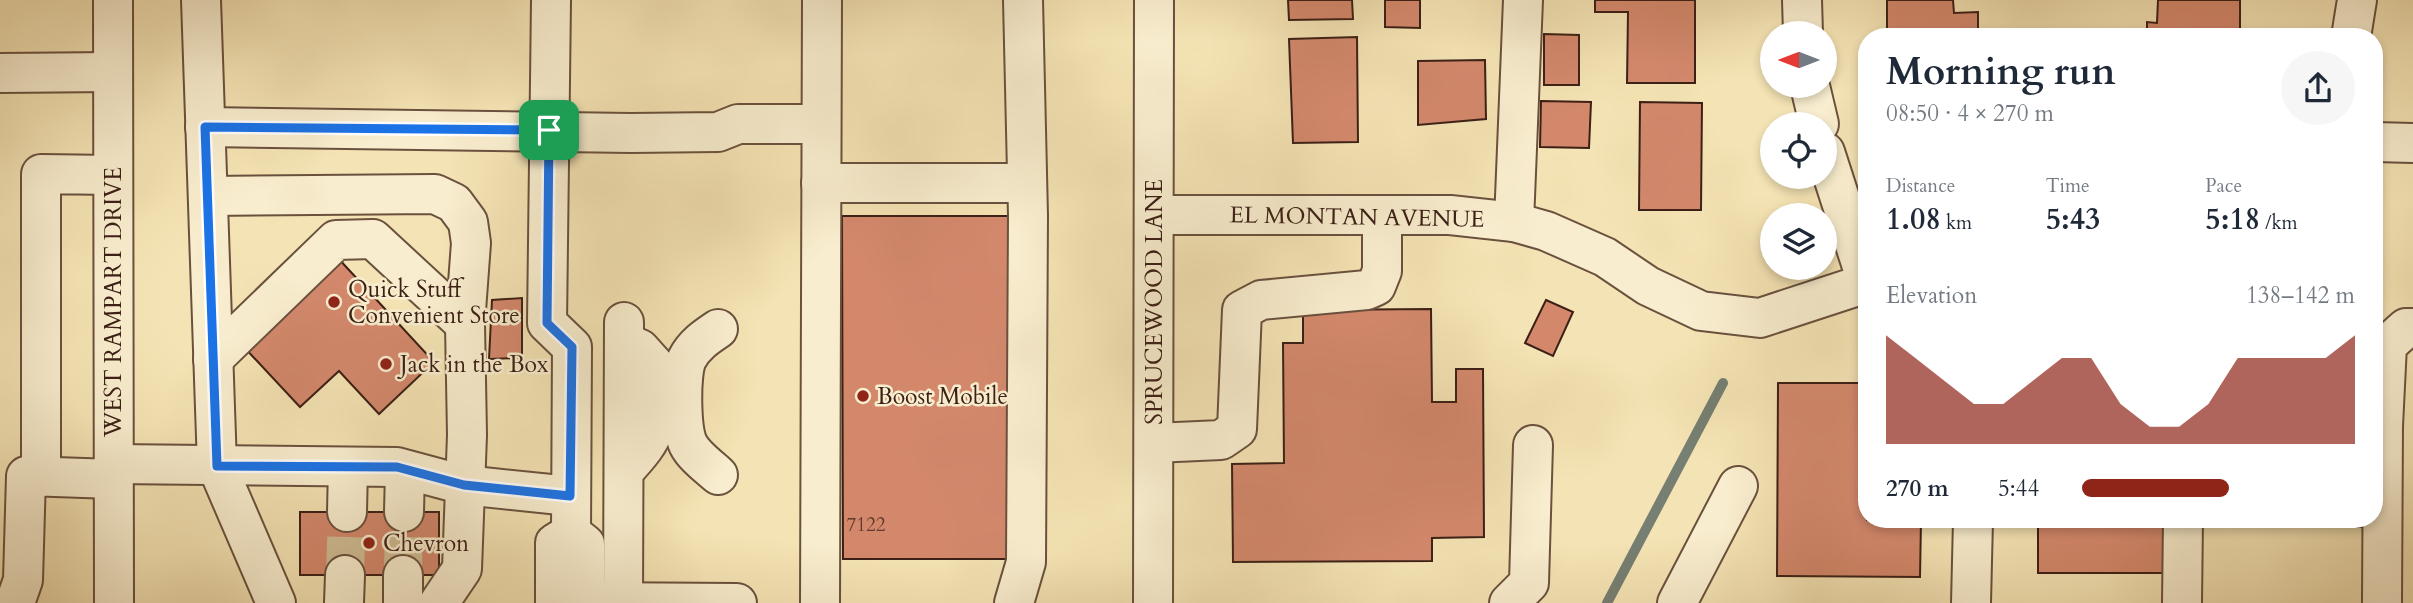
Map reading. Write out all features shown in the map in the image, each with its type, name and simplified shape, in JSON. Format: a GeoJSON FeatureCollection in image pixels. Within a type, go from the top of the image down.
{"type":"FeatureCollection","features":[{"type":"Feature","properties":{"kind":"street","name":"WEST RAMPART DRIVE"},"geometry":{"type":"LineString","coordinates":[[113,0],[114,603]]}},
{"type":"Feature","properties":{"kind":"street"},"geometry":{"type":"LineString","coordinates":[[201,0],[217,466],[276,603]]}},
{"type":"Feature","properties":{"kind":"street"},"geometry":{"type":"LineString","coordinates":[[551,0],[547,323],[572,347],[570,514],[555,543],[555,603]]}},
{"type":"Feature","properties":{"kind":"street"},"geometry":{"type":"LineString","coordinates":[[820,603],[822,0]]}},
{"type":"Feature","properties":{"kind":"street"},"geometry":{"type":"LineString","coordinates":[[1014,603],[1026,562],[1027,183],[1023,0]]}},
{"type":"Feature","properties":{"kind":"street","name":"SPRUCEWOOD LANE"},"geometry":{"type":"LineString","coordinates":[[1153,603],[1154,0]]}},
{"type":"Feature","properties":{"kind":"street"},"geometry":{"type":"LineString","coordinates":[[1514,222],[1523,0]]}},
{"type":"Feature","properties":{"kind":"street"},"geometry":{"type":"LineString","coordinates":[[1801,0],[1802,21]]}},
{"type":"Feature","properties":{"kind":"street"},"geometry":{"type":"LineString","coordinates":[[2352,28],[2357,0]]}},
{"type":"Feature","properties":{"kind":"street"},"geometry":{"type":"LineString","coordinates":[[0,73],[113,72]]}},
{"type":"Feature","properties":{"kind":"street"},"geometry":{"type":"LineString","coordinates":[[205,127],[718,132],[738,124],[821,124]]}},
{"type":"Feature","properties":{"kind":"street"},"geometry":{"type":"LineString","coordinates":[[2383,142],[2413,143]]}},
{"type":"Feature","properties":{"kind":"street"},"geometry":{"type":"LineString","coordinates":[[15,603],[23,580],[22,476],[41,174],[113,175]]}},
{"type":"Feature","properties":{"kind":"street"},"geometry":{"type":"LineString","coordinates":[[821,183],[1027,183]]}},
{"type":"Feature","properties":{"kind":"street"},"geometry":{"type":"LineString","coordinates":[[1837,189],[1858,254]]}},
{"type":"Feature","properties":{"kind":"street"},"geometry":{"type":"LineString","coordinates":[[208,196],[435,194],[454,203],[468,222],[471,243],[465,324],[467,435],[463,569],[439,603]]}},
{"type":"Feature","properties":{"kind":"street","name":"EL MONTAN AVENUE"},"geometry":{"type":"LineString","coordinates":[[1155,215],[1450,215],[1514,222],[1546,231],[1605,257],[1648,286],[1701,311],[1760,318],[1858,285]]}},
{"type":"Feature","properties":{"kind":"street"},"geometry":{"type":"LineString","coordinates":[[1154,443],[1221,440],[1237,429],[1242,310],[1261,300],[1367,290],[1376,286],[1382,271],[1382,215]]}},
{"type":"Feature","properties":{"kind":"street"},"geometry":{"type":"LineString","coordinates":[[214,359],[336,240],[359,237],[373,239],[465,324]]}},
{"type":"Feature","properties":{"kind":"street"},"geometry":{"type":"LineString","coordinates":[[2383,426],[2387,345],[2406,328],[2413,328]]}},
{"type":"Feature","properties":{"kind":"street"},"geometry":{"type":"LineString","coordinates":[[718,329],[699,343],[688,357],[683,387],[684,432],[689,445],[718,475]]}},
{"type":"Feature","properties":{"kind":"street"},"geometry":{"type":"LineString","coordinates":[[623,603],[624,332]]}},
{"type":"Feature","properties":{"kind":"street"},"geometry":{"type":"LineString","coordinates":[[1510,603],[1530,583],[1533,445]]}},
{"type":"Feature","properties":{"kind":"street"},"geometry":{"type":"LineString","coordinates":[[22,476],[217,466],[397,467],[570,514],[585,544],[585,603],[737,603]]}},
{"type":"Feature","properties":{"kind":"street"},"geometry":{"type":"LineString","coordinates":[[347,512],[348,467]]}},
{"type":"Feature","properties":{"kind":"street"},"geometry":{"type":"LineString","coordinates":[[404,512],[405,471]]}},
{"type":"Feature","properties":{"kind":"street"},"geometry":{"type":"LineString","coordinates":[[1677,603],[1738,486]]}},
{"type":"Feature","properties":{"kind":"street"},"geometry":{"type":"LineString","coordinates":[[1971,603],[1973,528]]}},
{"type":"Feature","properties":{"kind":"street"},"geometry":{"type":"LineString","coordinates":[[2182,603],[2183,528]]}},
{"type":"Feature","properties":{"kind":"street"},"geometry":{"type":"LineString","coordinates":[[2382,528],[2382,603]]}},
{"type":"Feature","properties":{"kind":"building"},"geometry":{"type":"Polygon","coordinates":[[[1288,0],[1352,0],[1353,19],[1289,20],[1288,0]]]}},
{"type":"Feature","properties":{"kind":"building"},"geometry":{"type":"Polygon","coordinates":[[[1385,0],[1420,0],[1420,28],[1385,27],[1385,0]]]}},
{"type":"Feature","properties":{"kind":"building"},"geometry":{"type":"Polygon","coordinates":[[[1595,0],[1695,0],[1695,83],[1627,83],[1628,12],[1595,12],[1595,0]]]}},
{"type":"Feature","properties":{"kind":"building"},"geometry":{"type":"Polygon","coordinates":[[[1887,0],[1953,0],[1954,13],[1978,12],[1978,28],[1887,28],[1887,0]]]}},
{"type":"Feature","properties":{"kind":"building"},"geometry":{"type":"Polygon","coordinates":[[[2158,0],[2240,0],[2240,28],[2147,28],[2147,22],[2157,23],[2158,0]]]}},
{"type":"Feature","properties":{"kind":"building"},"geometry":{"type":"Polygon","coordinates":[[[1544,34],[1579,35],[1579,85],[1544,85],[1544,34]]]}},
{"type":"Feature","properties":{"kind":"building"},"geometry":{"type":"Polygon","coordinates":[[[1357,37],[1358,142],[1293,143],[1289,39],[1357,37]]]}},
{"type":"Feature","properties":{"kind":"building"},"geometry":{"type":"Polygon","coordinates":[[[1485,60],[1486,119],[1418,125],[1418,61],[1485,60]]]}},
{"type":"Feature","properties":{"kind":"building"},"geometry":{"type":"Polygon","coordinates":[[[1541,101],[1591,102],[1589,148],[1540,147],[1541,101]]]}},
{"type":"Feature","properties":{"kind":"building"},"geometry":{"type":"Polygon","coordinates":[[[1640,102],[1702,103],[1701,210],[1639,210],[1640,102]]]}},
{"type":"Feature","properties":{"kind":"building"},"geometry":{"type":"Polygon","coordinates":[[[842,216],[1008,216],[1009,559],[843,559],[842,216]]]}},
{"type":"Feature","properties":{"kind":"building","name":"Quick Stuff Convenient Store"},"geometry":{"type":"Polygon","coordinates":[[[337,257],[434,362],[379,414],[339,371],[300,407],[243,346],[337,257]]]}},
{"type":"Feature","properties":{"kind":"building"},"geometry":{"type":"Polygon","coordinates":[[[522,298],[522,358],[489,359],[492,300],[522,298]]]}},
{"type":"Feature","properties":{"kind":"building"},"geometry":{"type":"Polygon","coordinates":[[[1546,300],[1573,312],[1553,356],[1525,343],[1546,300]]]}},
{"type":"Feature","properties":{"kind":"building"},"geometry":{"type":"Polygon","coordinates":[[[1431,309],[1432,402],[1456,402],[1456,369],[1483,369],[1484,537],[1432,538],[1432,561],[1233,562],[1232,464],[1284,463],[1283,343],[1303,343],[1303,310],[1431,309]]]}},
{"type":"Feature","properties":{"kind":"building"},"geometry":{"type":"Polygon","coordinates":[[[1778,383],[1858,383],[1858,528],[1921,528],[1920,577],[1777,576],[1778,383]]]}},
{"type":"Feature","properties":{"kind":"building","name":"Chevron"},"geometry":{"type":"Polygon","coordinates":[[[300,512],[439,512],[439,575],[300,575],[300,512]]]}},
{"type":"Feature","properties":{"kind":"building"},"geometry":{"type":"Polygon","coordinates":[[[2038,528],[2170,528],[2170,573],[2038,573],[2038,528]]]}},
{"type":"Feature","properties":{"kind":"waterway"},"geometry":{"type":"LineString","coordinates":[[1607,603],[1723,383]]}},
{"type":"Feature","properties":{"kind":"tunnel"},"geometry":{"type":"LineString","coordinates":[[345,575],[347,512]]}},
{"type":"Feature","properties":{"kind":"tunnel"},"geometry":{"type":"LineString","coordinates":[[403,575],[404,512]]}},
{"type":"Feature","properties":{"kind":"place","name":"Quick Stuff Convenient Store"},"geometry":{"type":"Point","coordinates":[334,302]}},
{"type":"Feature","properties":{"kind":"place","name":"Jack in the Box"},"geometry":{"type":"Point","coordinates":[386,364]}},
{"type":"Feature","properties":{"kind":"place","name":"Boost Mobile"},"geometry":{"type":"Point","coordinates":[863,396]}},
{"type":"Feature","properties":{"kind":"place","name":"Chevron"},"geometry":{"type":"Point","coordinates":[369,543]}},
{"type":"Feature","properties":{"kind":"route"},"geometry":{"type":"LineString","coordinates":[[205,127],[549,130],[547,323],[572,347],[570,496],[464,485],[397,467],[217,466],[205,127]]}}]}
